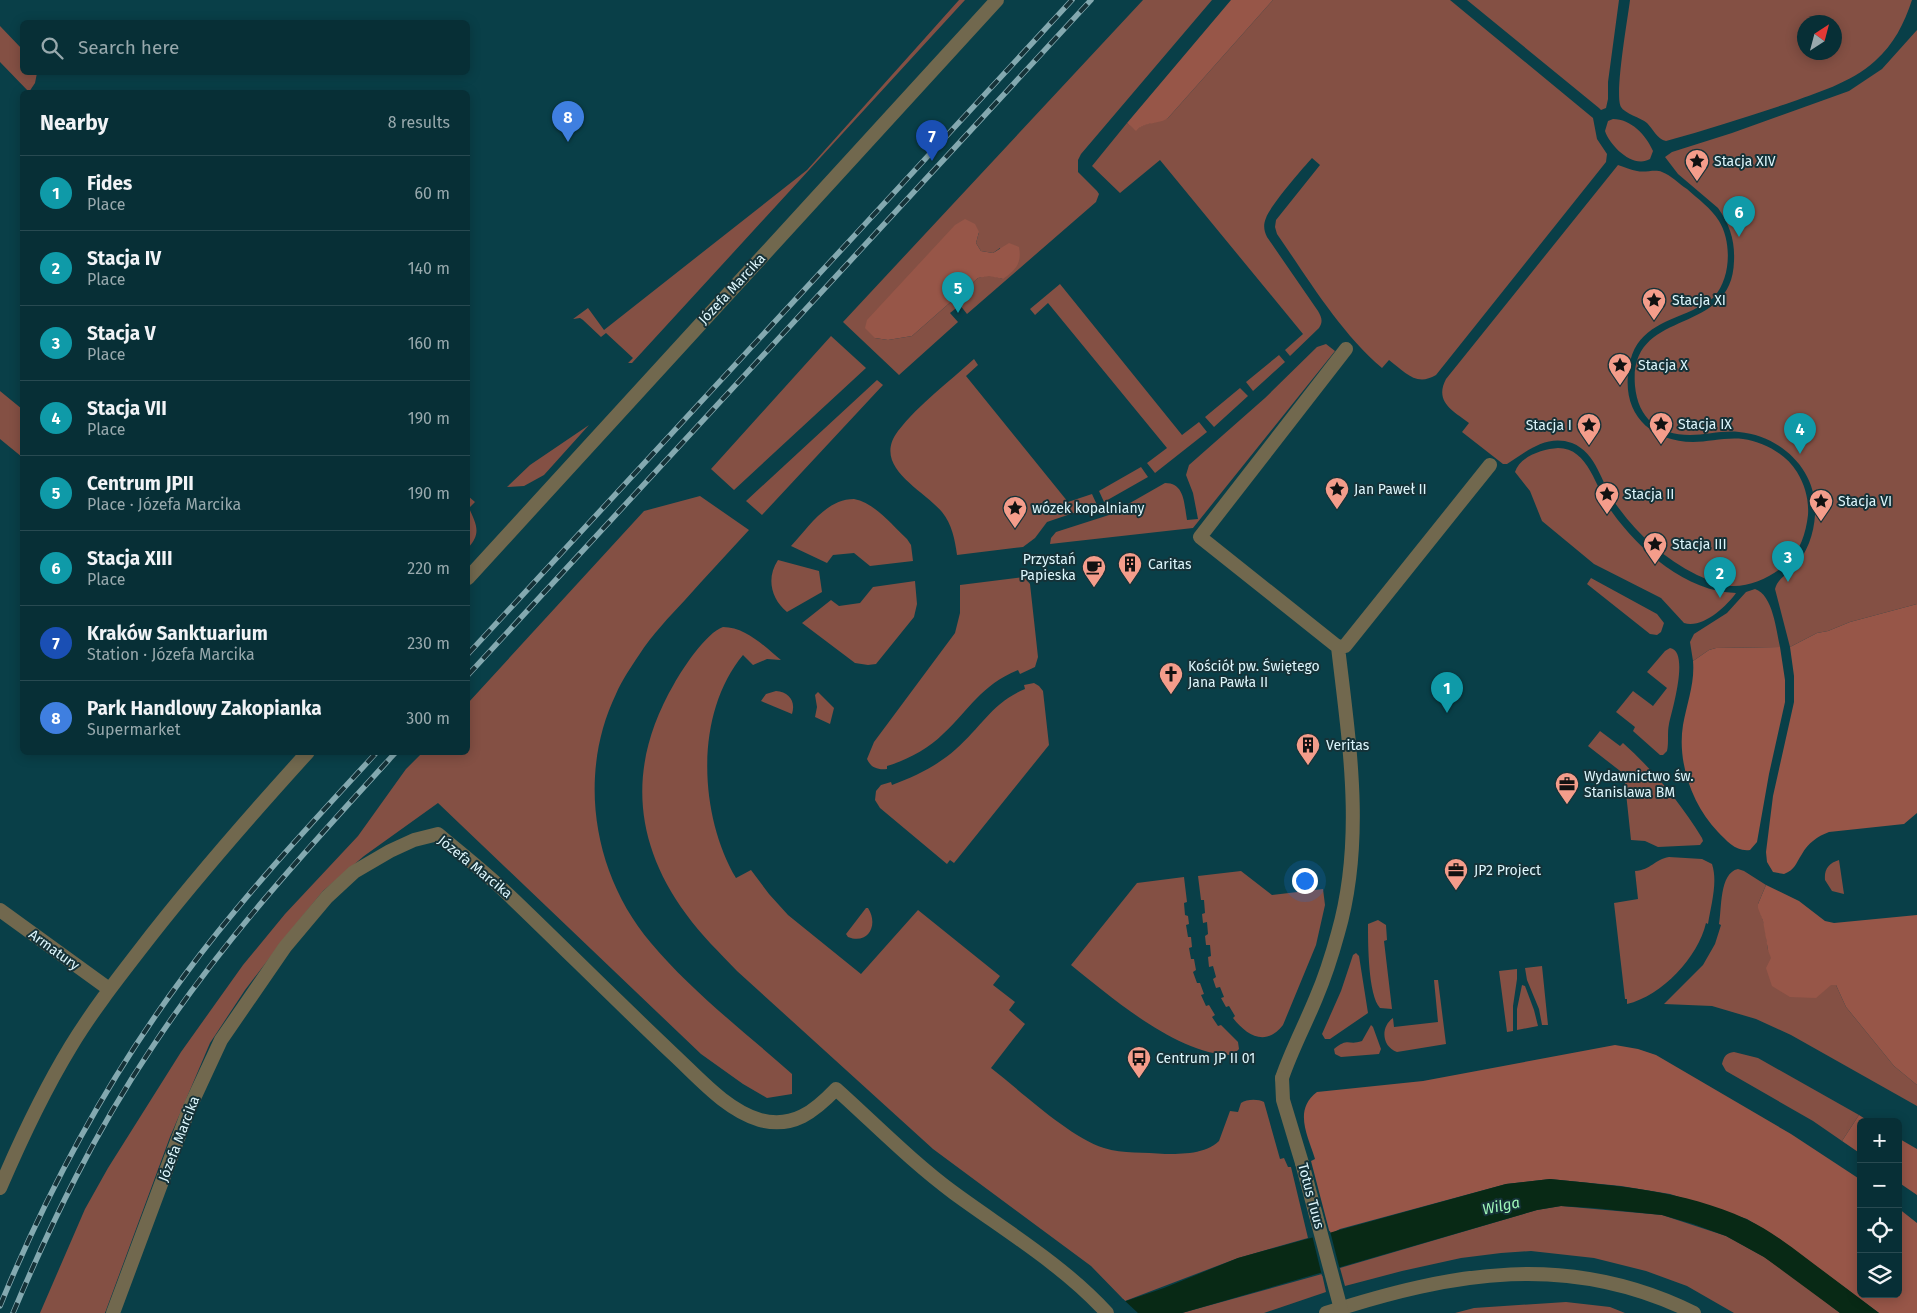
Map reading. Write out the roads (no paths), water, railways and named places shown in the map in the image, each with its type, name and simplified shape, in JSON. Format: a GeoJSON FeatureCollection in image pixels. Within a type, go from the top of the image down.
{"type":"FeatureCollection","features":[{"type":"Feature","properties":{"kind":"street","name":"Józefa Marcika"},"geometry":{"type":"LineString","coordinates":[[470,576],[997,0]]}},
{"type":"Feature","properties":{"kind":"street"},"geometry":{"type":"LineString","coordinates":[[1346,349],[1200,537],[1338,647],[1345,646],[1490,465]]}},
{"type":"Feature","properties":{"kind":"street","name":"Totus Tuus"},"geometry":{"type":"LineString","coordinates":[[1338,647],[1354,802],[1348,882],[1338,932],[1322,982],[1282,1078],[1283,1100],[1342,1313]]}},
{"type":"Feature","properties":{"kind":"street"},"geometry":{"type":"LineString","coordinates":[[0,1188],[24,1130],[71,1046],[109,989],[199,875],[305,755]]}},
{"type":"Feature","properties":{"kind":"street","name":"Józefa Marcika"},"geometry":{"type":"LineString","coordinates":[[113,1313],[189,1109],[221,1040],[285,947],[327,897],[354,872],[383,855],[414,840],[438,834],[513,899],[639,1022],[719,1096],[738,1110],[760,1120],[777,1123],[789,1122],[810,1113],[836,1089],[930,1174],[952,1192],[1039,1253],[1092,1296],[1107,1313]]}},
{"type":"Feature","properties":{"kind":"street","name":"Armatury"},"geometry":{"type":"LineString","coordinates":[[0,910],[109,989]]}},
{"type":"Feature","properties":{"kind":"street"},"geometry":{"type":"LineString","coordinates":[[1326,1313],[1363,1301],[1446,1281],[1523,1273],[1575,1276],[1607,1282],[1641,1291],[1694,1313]]}},
{"type":"Feature","properties":{"kind":"water","name":"Wilga"},"geometry":{"type":"Polygon","coordinates":[[[1550,1179],[1600,1184],[1674,1195],[1722,1209],[1754,1223],[1777,1237],[1879,1313],[1840,1313],[1764,1257],[1726,1236],[1693,1224],[1662,1215],[1561,1206],[1537,1210],[1182,1313],[1091,1313],[1164,1288],[1238,1258],[1506,1184],[1550,1179]]]}},
{"type":"Feature","properties":{"kind":"railway"},"geometry":{"type":"LineString","coordinates":[[470,652],[1072,0]]}},
{"type":"Feature","properties":{"kind":"railway"},"geometry":{"type":"LineString","coordinates":[[470,673],[1091,0]]}},
{"type":"Feature","properties":{"kind":"railway"},"geometry":{"type":"LineString","coordinates":[[0,1306],[38,1219],[59,1177],[105,1094],[156,1015],[229,918],[374,755]]}},
{"type":"Feature","properties":{"kind":"railway"},"geometry":{"type":"LineString","coordinates":[[13,1313],[59,1211],[93,1145],[111,1112],[178,1009],[267,896],[393,755]]}},
{"type":"Feature","properties":{"kind":"place","name":"Park Handlowy Zakopianka"},"geometry":{"type":"Point","coordinates":[568,142]}},
{"type":"Feature","properties":{"kind":"place","name":"Kraków Sanktuarium"},"geometry":{"type":"Point","coordinates":[932,161]}},
{"type":"Feature","properties":{"kind":"place","name":"Stacja XIV"},"geometry":{"type":"Point","coordinates":[1697,182]}},
{"type":"Feature","properties":{"kind":"place","name":"Stacja XIII"},"geometry":{"type":"Point","coordinates":[1739,237]}},
{"type":"Feature","properties":{"kind":"place","name":"Centrum JPII"},"geometry":{"type":"Point","coordinates":[958,313]}},
{"type":"Feature","properties":{"kind":"place","name":"Stacja XI"},"geometry":{"type":"Point","coordinates":[1654,321]}},
{"type":"Feature","properties":{"kind":"place","name":"Stacja X"},"geometry":{"type":"Point","coordinates":[1620,386]}},
{"type":"Feature","properties":{"kind":"place","name":"Stacja IX"},"geometry":{"type":"Point","coordinates":[1661,445]}},
{"type":"Feature","properties":{"kind":"place","name":"Stacja I"},"geometry":{"type":"Point","coordinates":[1589,446]}},
{"type":"Feature","properties":{"kind":"place","name":"Stacja VII"},"geometry":{"type":"Point","coordinates":[1800,454]}},
{"type":"Feature","properties":{"kind":"place","name":"Jan Paweł II"},"geometry":{"type":"Point","coordinates":[1337,510]}},
{"type":"Feature","properties":{"kind":"place","name":"Stacja II"},"geometry":{"type":"Point","coordinates":[1607,515]}},
{"type":"Feature","properties":{"kind":"place","name":"Stacja VI"},"geometry":{"type":"Point","coordinates":[1821,522]}},
{"type":"Feature","properties":{"kind":"place","name":"wózek kopalniany"},"geometry":{"type":"Point","coordinates":[1015,529]}},
{"type":"Feature","properties":{"kind":"place","name":"Stacja III"},"geometry":{"type":"Point","coordinates":[1655,565]}},
{"type":"Feature","properties":{"kind":"place","name":"Stacja V"},"geometry":{"type":"Point","coordinates":[1788,582]}},
{"type":"Feature","properties":{"kind":"place","name":"Caritas"},"geometry":{"type":"Point","coordinates":[1130,585]}},
{"type":"Feature","properties":{"kind":"place","name":"Przystań Papieska"},"geometry":{"type":"Point","coordinates":[1094,588]}},
{"type":"Feature","properties":{"kind":"place","name":"Stacja IV"},"geometry":{"type":"Point","coordinates":[1720,598]}},
{"type":"Feature","properties":{"kind":"place","name":"Kościół pw. Świętego Jana Pawła II"},"geometry":{"type":"Point","coordinates":[1171,695]}},
{"type":"Feature","properties":{"kind":"place","name":"Fides"},"geometry":{"type":"Point","coordinates":[1447,713]}},
{"type":"Feature","properties":{"kind":"place","name":"Veritas"},"geometry":{"type":"Point","coordinates":[1308,766]}},
{"type":"Feature","properties":{"kind":"place","name":"Wydawnictwo św. Stanislawa BM"},"geometry":{"type":"Point","coordinates":[1567,805]}},
{"type":"Feature","properties":{"kind":"place","name":"JP2 Project"},"geometry":{"type":"Point","coordinates":[1456,891]}},
{"type":"Feature","properties":{"kind":"place","name":"Centrum JP II 01"},"geometry":{"type":"Point","coordinates":[1139,1079]}}]}
